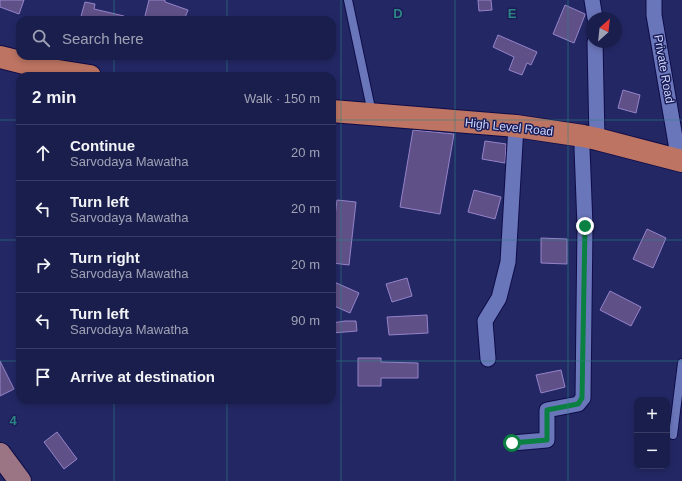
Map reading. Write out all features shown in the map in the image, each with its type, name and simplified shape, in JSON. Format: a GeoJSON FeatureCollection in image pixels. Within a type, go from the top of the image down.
{"type":"FeatureCollection","features":[{"type":"Feature","properties":{"kind":"highway"},"geometry":{"type":"LineString","coordinates":[[0,57],[65,72]]}},
{"type":"Feature","properties":{"kind":"highway","name":"High Level Road"},"geometry":{"type":"LineString","coordinates":[[336,111],[516,126],[590,137],[681,161]]}},
{"type":"Feature","properties":{"kind":"main road"},"geometry":{"type":"LineString","coordinates":[[0,454],[20,481]]}},
{"type":"Feature","properties":{"kind":"street"},"geometry":{"type":"LineString","coordinates":[[592,0],[593,12]]}},
{"type":"Feature","properties":{"kind":"street","name":"Private Road"},"geometry":{"type":"LineString","coordinates":[[654,0],[654,15],[681,161]]}},
{"type":"Feature","properties":{"kind":"street"},"geometry":{"type":"LineString","coordinates":[[512,443],[547,440],[547,410],[578,404],[582,398],[585,226],[582,148],[590,137],[596,48]]}},
{"type":"Feature","properties":{"kind":"street"},"geometry":{"type":"LineString","coordinates":[[488,359],[485,320],[499,298],[508,262],[516,126]]}},
{"type":"Feature","properties":{"kind":"lane"},"geometry":{"type":"LineString","coordinates":[[348,0],[372,114]]}},
{"type":"Feature","properties":{"kind":"lane"},"geometry":{"type":"LineString","coordinates":[[673,435],[682,363]]}},
{"type":"Feature","properties":{"kind":"building"},"geometry":{"type":"Polygon","coordinates":[[[0,0],[24,0],[19,14],[0,7],[0,0]]]}},
{"type":"Feature","properties":{"kind":"building"},"geometry":{"type":"Polygon","coordinates":[[[149,0],[165,0],[165,2],[188,10],[186,16],[145,16],[149,0]]]}},
{"type":"Feature","properties":{"kind":"building"},"geometry":{"type":"Polygon","coordinates":[[[478,0],[491,0],[492,10],[479,11],[478,0]]]}},
{"type":"Feature","properties":{"kind":"building"},"geometry":{"type":"Polygon","coordinates":[[[85,2],[95,4],[94,9],[124,16],[81,16],[85,2]]]}},
{"type":"Feature","properties":{"kind":"building"},"geometry":{"type":"Polygon","coordinates":[[[565,5],[585,14],[574,43],[553,34],[565,5]]]}},
{"type":"Feature","properties":{"kind":"building"},"geometry":{"type":"Polygon","coordinates":[[[498,35],[537,52],[531,65],[527,63],[522,75],[509,70],[514,57],[493,47],[498,35]]]}},
{"type":"Feature","properties":{"kind":"building"},"geometry":{"type":"Polygon","coordinates":[[[623,90],[640,95],[636,113],[618,108],[623,90]]]}},
{"type":"Feature","properties":{"kind":"building"},"geometry":{"type":"Polygon","coordinates":[[[413,130],[454,134],[440,214],[400,207],[413,130]]]}},
{"type":"Feature","properties":{"kind":"building"},"geometry":{"type":"Polygon","coordinates":[[[485,141],[506,144],[505,163],[482,159],[485,141]]]}},
{"type":"Feature","properties":{"kind":"building"},"geometry":{"type":"Polygon","coordinates":[[[474,190],[501,197],[495,219],[468,212],[474,190]]]}},
{"type":"Feature","properties":{"kind":"building"},"geometry":{"type":"Polygon","coordinates":[[[337,200],[356,202],[349,265],[336,263],[337,200]]]}},
{"type":"Feature","properties":{"kind":"building"},"geometry":{"type":"Polygon","coordinates":[[[647,229],[666,238],[653,268],[633,259],[647,229]]]}},
{"type":"Feature","properties":{"kind":"building"},"geometry":{"type":"Polygon","coordinates":[[[541,238],[567,239],[567,264],[541,263],[541,238]]]}},
{"type":"Feature","properties":{"kind":"building"},"geometry":{"type":"Polygon","coordinates":[[[407,278],[412,296],[392,302],[386,284],[407,278]]]}},
{"type":"Feature","properties":{"kind":"building"},"geometry":{"type":"Polygon","coordinates":[[[336,283],[359,293],[350,313],[336,307],[336,283]]]}},
{"type":"Feature","properties":{"kind":"building"},"geometry":{"type":"Polygon","coordinates":[[[610,291],[641,307],[631,326],[600,310],[610,291]]]}},
{"type":"Feature","properties":{"kind":"building"},"geometry":{"type":"Polygon","coordinates":[[[427,315],[428,333],[389,335],[387,317],[427,315]]]}},
{"type":"Feature","properties":{"kind":"building"},"geometry":{"type":"Polygon","coordinates":[[[356,321],[357,331],[336,333],[336,322],[356,321]]]}},
{"type":"Feature","properties":{"kind":"building"},"geometry":{"type":"Polygon","coordinates":[[[358,358],[381,358],[381,362],[418,363],[418,378],[381,378],[381,386],[358,386],[358,358]]]}},
{"type":"Feature","properties":{"kind":"building"},"geometry":{"type":"Polygon","coordinates":[[[0,361],[14,389],[0,396],[0,361]]]}},
{"type":"Feature","properties":{"kind":"building"},"geometry":{"type":"Polygon","coordinates":[[[561,370],[565,387],[541,393],[536,375],[561,370]]]}},
{"type":"Feature","properties":{"kind":"building"},"geometry":{"type":"Polygon","coordinates":[[[57,432],[77,459],[64,469],[44,442],[57,432]]]}},
{"type":"Feature","properties":{"kind":"route"},"geometry":{"type":"LineString","coordinates":[[512,443],[547,440],[547,410],[578,404],[582,398],[585,226]]}}]}
